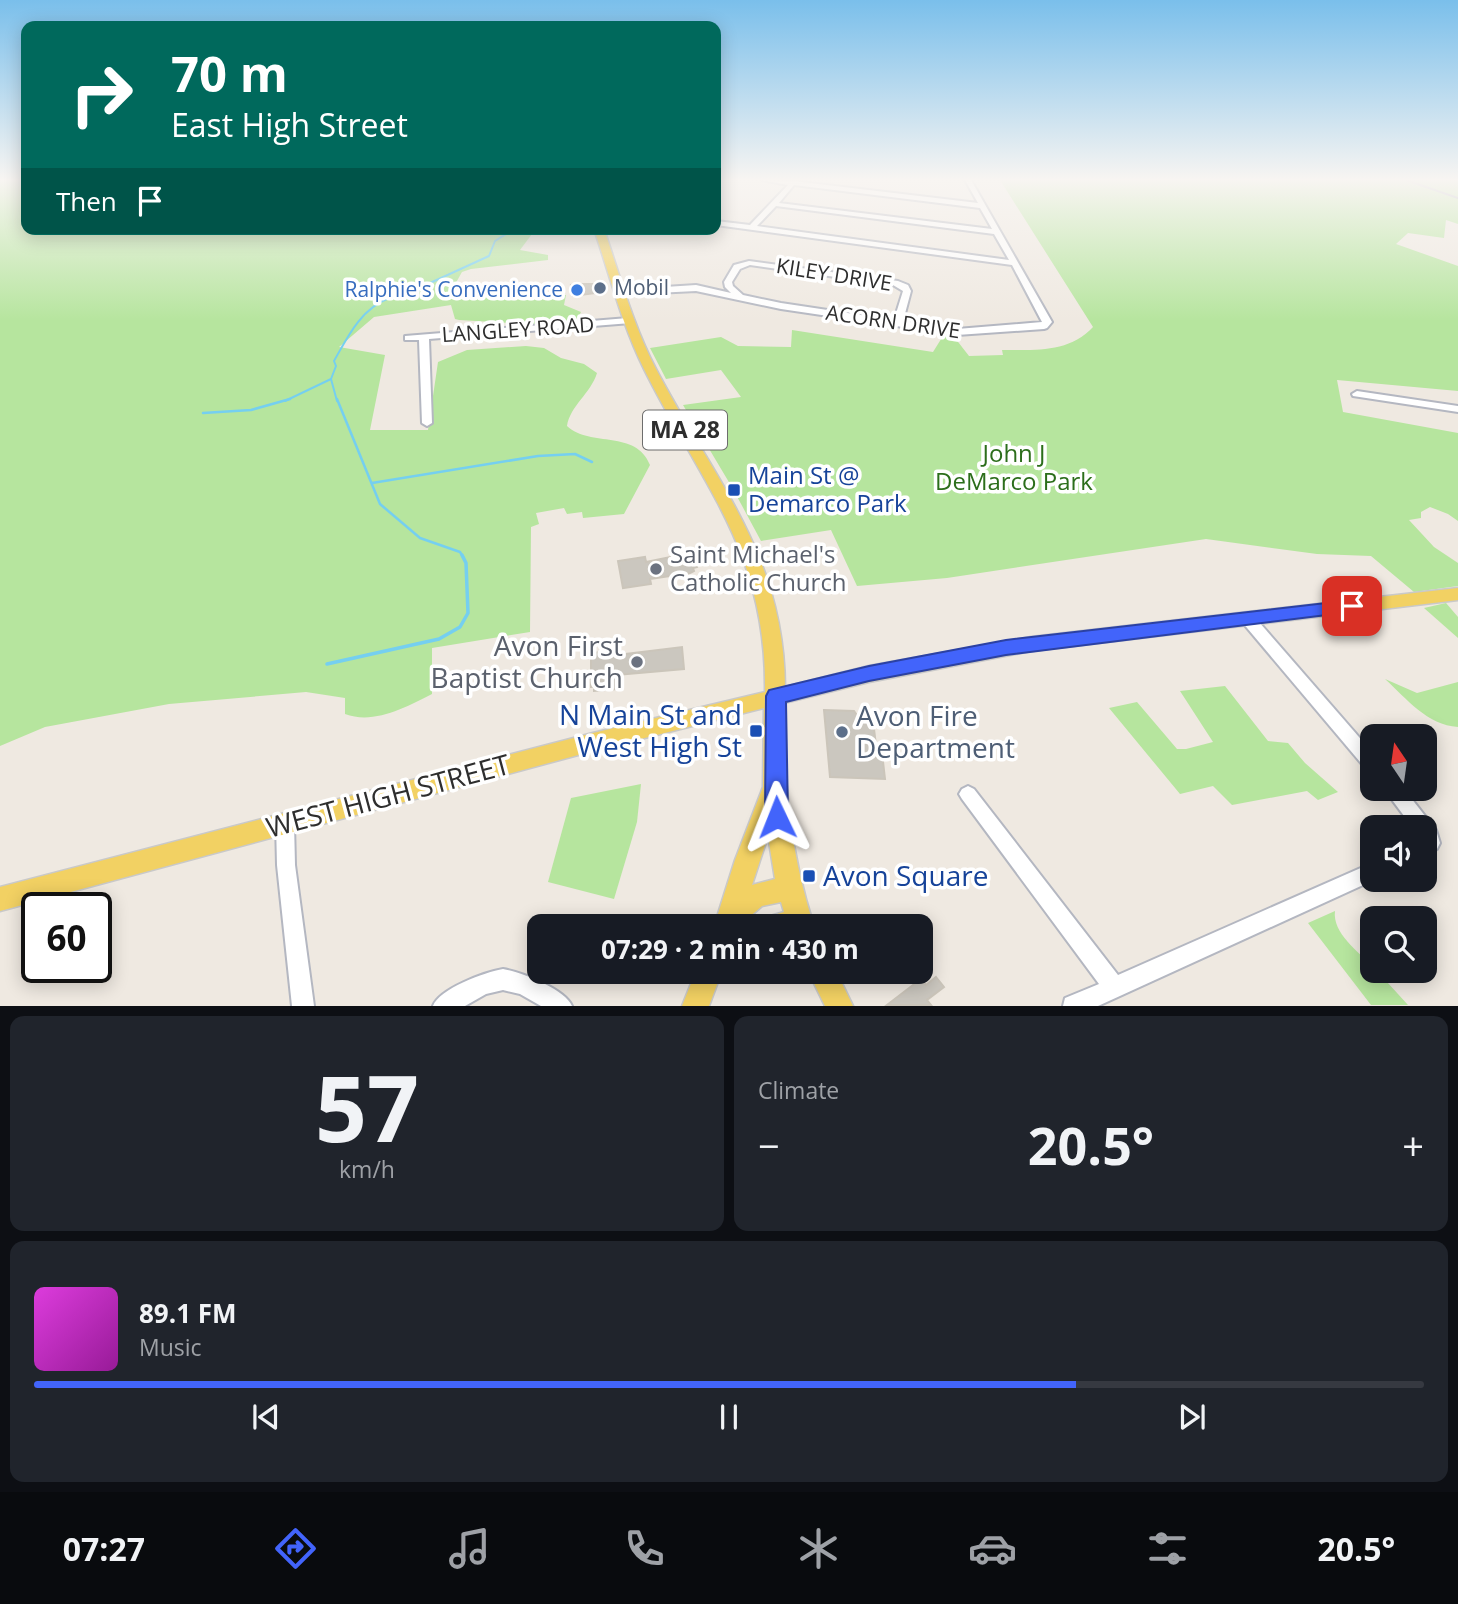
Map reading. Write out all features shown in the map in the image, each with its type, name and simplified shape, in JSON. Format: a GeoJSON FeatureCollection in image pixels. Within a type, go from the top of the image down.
{"type":"FeatureCollection","features":[{"type":"Feature","properties":{"kind":"main road","name":"MA 28"},"geometry":{"type":"LineString","coordinates":[[601,235],[628,321],[652,373],[722,489],[743,531],[758,573],[774,649],[775,784],[780,845],[791,914]]}},
{"type":"Feature","properties":{"kind":"main road","name":"WEST HIGH STREET"},"geometry":{"type":"LineString","coordinates":[[0,899],[845,679],[1006,647],[1458,594]]}},
{"type":"Feature","properties":{"kind":"main road"},"geometry":{"type":"LineString","coordinates":[[730,914],[775,784]]}},
{"type":"Feature","properties":{"kind":"main road"},"geometry":{"type":"LineString","coordinates":[[736,914],[757,895],[789,888]]}},
{"type":"Feature","properties":{"kind":"main road"},"geometry":{"type":"LineString","coordinates":[[695,1006],[704,984]]}},
{"type":"Feature","properties":{"kind":"main road"},"geometry":{"type":"LineString","coordinates":[[828,984],[840,1006]]}},
{"type":"Feature","properties":{"kind":"street"},"geometry":{"type":"LineString","coordinates":[[744,227],[1013,263]]}},
{"type":"Feature","properties":{"kind":"street"},"geometry":{"type":"LineString","coordinates":[[957,227],[997,232]]}},
{"type":"Feature","properties":{"kind":"street","name":"ACORN DRIVE"},"geometry":{"type":"LineString","coordinates":[[618,293],[683,288],[713,290],[957,332],[1044,326],[1047,323],[1045,318],[994,227]]}},
{"type":"Feature","properties":{"kind":"street","name":"KILEY DRIVE"},"geometry":{"type":"LineString","coordinates":[[683,288],[707,285],[730,277],[742,265],[758,263],[895,283],[905,287],[907,291],[898,323]]}},
{"type":"Feature","properties":{"kind":"street"},"geometry":{"type":"LineString","coordinates":[[730,277],[729,287],[742,297]]}},
{"type":"Feature","properties":{"kind":"street","name":"LANGLEY ROAD"},"geometry":{"type":"LineString","coordinates":[[408,338],[628,321]]}},
{"type":"Feature","properties":{"kind":"street"},"geometry":{"type":"LineString","coordinates":[[424,337],[427,423]]}},
{"type":"Feature","properties":{"kind":"street"},"geometry":{"type":"LineString","coordinates":[[1357,394],[1458,409]]}},
{"type":"Feature","properties":{"kind":"street"},"geometry":{"type":"LineString","coordinates":[[1247,618],[1360,750]]}},
{"type":"Feature","properties":{"kind":"street"},"geometry":{"type":"LineString","coordinates":[[968,794],[1114,987]]}},
{"type":"Feature","properties":{"kind":"street"},"geometry":{"type":"LineString","coordinates":[[285,823],[286,865],[303,1006]]}},
{"type":"Feature","properties":{"kind":"street"},"geometry":{"type":"LineString","coordinates":[[1073,1006],[1360,877]]}},
{"type":"Feature","properties":{"kind":"street"},"geometry":{"type":"LineString","coordinates":[[443,1006],[485,983],[509,978],[519,980],[562,1006]]}},
{"type":"Feature","properties":{"kind":"green space"},"geometry":{"type":"Polygon","coordinates":[[[0,227],[21,227],[21,235],[531,235],[520,250],[548,255],[548,260],[462,272],[449,295],[566,295],[564,305],[581,312],[577,320],[541,325],[459,320],[455,319],[451,305],[374,317],[339,347],[385,355],[370,430],[428,430],[438,362],[467,350],[526,346],[544,348],[561,358],[584,364],[597,373],[572,412],[567,426],[577,433],[634,447],[650,465],[624,514],[583,518],[582,512],[567,514],[564,508],[536,513],[539,524],[531,527],[530,632],[432,648],[432,694],[401,709],[378,716],[356,717],[345,714],[345,698],[306,692],[169,704],[45,727],[0,746],[0,227]]]}},
{"type":"Feature","properties":{"kind":"green space","name":"John J DeMarco Park"},"geometry":{"type":"Polygon","coordinates":[[[1030,227],[1445,227],[1444,238],[1408,233],[1396,244],[1458,266],[1458,391],[1337,380],[1343,412],[1458,433],[1458,521],[1430,507],[1421,512],[1421,518],[1409,520],[1434,547],[1458,563],[1458,586],[1414,592],[1371,556],[1317,554],[1206,539],[947,578],[857,586],[831,530],[761,541],[683,405],[741,397],[721,370],[666,379],[650,348],[721,337],[738,346],[791,347],[792,330],[933,352],[943,336],[955,338],[969,356],[1003,355],[1002,350],[1062,346],[1073,342],[1093,327],[1030,227]]]}},
{"type":"Feature","properties":{"kind":"green space"},"geometry":{"type":"Polygon","coordinates":[[[1446,603],[1458,617],[1458,638],[1424,608],[1446,603]]]}},
{"type":"Feature","properties":{"kind":"green space"},"geometry":{"type":"Polygon","coordinates":[[[1385,679],[1417,693],[1458,682],[1458,727],[1427,716],[1385,679]]]}},
{"type":"Feature","properties":{"kind":"green space"},"geometry":{"type":"Polygon","coordinates":[[[1225,686],[1268,741],[1288,743],[1305,763],[1338,792],[1318,800],[1307,791],[1232,805],[1213,786],[1180,794],[1109,708],[1137,702],[1177,749],[1186,749],[1213,742],[1180,691],[1225,686]]]}},
{"type":"Feature","properties":{"kind":"green space"},"geometry":{"type":"Polygon","coordinates":[[[641,784],[637,822],[614,899],[548,882],[571,798],[641,784]]]}},
{"type":"Feature","properties":{"kind":"green space"},"geometry":{"type":"Polygon","coordinates":[[[1335,911],[1335,919],[1342,934],[1360,954],[1360,983],[1388,983],[1408,1005],[1371,1005],[1308,923],[1335,911]]]}},
{"type":"Feature","properties":{"kind":"building"},"geometry":{"type":"Polygon","coordinates":[[[602,284],[604,292],[573,296],[571,285],[602,284]]]}},
{"type":"Feature","properties":{"kind":"building","name":"Saint Michael's Catholic Church"},"geometry":{"type":"Polygon","coordinates":[[[685,554],[691,560],[695,559],[697,567],[693,568],[694,571],[650,579],[651,584],[623,588],[618,561],[645,557],[646,562],[685,554]]]}},
{"type":"Feature","properties":{"kind":"building","name":"Avon First Baptist Church"},"geometry":{"type":"Polygon","coordinates":[[[682,647],[684,669],[616,675],[617,689],[594,691],[594,687],[591,687],[591,653],[617,651],[617,655],[682,647]]]}},
{"type":"Feature","properties":{"kind":"building"},"geometry":{"type":"Polygon","coordinates":[[[824,710],[854,711],[861,721],[873,721],[877,753],[882,753],[885,779],[830,777],[824,710]]]}},
{"type":"Feature","properties":{"kind":"building"},"geometry":{"type":"Polygon","coordinates":[[[936,977],[944,987],[927,1000],[931,1005],[887,1005],[914,984],[933,984],[936,977]]]}},
{"type":"Feature","properties":{"kind":"waterway"},"geometry":{"type":"LineString","coordinates":[[331,379],[336,366],[334,361],[350,333],[371,309],[389,298],[426,287],[489,256],[495,241],[504,235]]}},
{"type":"Feature","properties":{"kind":"waterway"},"geometry":{"type":"LineString","coordinates":[[288,400],[331,379]]}},
{"type":"Feature","properties":{"kind":"waterway"},"geometry":{"type":"LineString","coordinates":[[331,379],[337,401]]}},
{"type":"Feature","properties":{"kind":"waterway"},"geometry":{"type":"LineString","coordinates":[[337,399],[380,504],[420,538],[460,552],[463,557]]}},
{"type":"Feature","properties":{"kind":"waterway"},"geometry":{"type":"LineString","coordinates":[[203,413],[251,410],[288,400]]}},
{"type":"Feature","properties":{"kind":"waterway"},"geometry":{"type":"LineString","coordinates":[[372,483],[538,456],[575,454],[592,462]]}},
{"type":"Feature","properties":{"kind":"waterway"},"geometry":{"type":"LineString","coordinates":[[327,664],[439,639],[460,627],[468,613],[466,563],[463,557]]}},
{"type":"Feature","properties":{"kind":"place","name":"Mobil"},"geometry":{"type":"Point","coordinates":[600,288]}},
{"type":"Feature","properties":{"kind":"place","name":"Ralphie's Convenience"},"geometry":{"type":"Point","coordinates":[577,290]}},
{"type":"Feature","properties":{"kind":"place","name":"Main St @ Demarco Park"},"geometry":{"type":"Point","coordinates":[734,490]}},
{"type":"Feature","properties":{"kind":"place","name":"Saint Michael's Catholic Church"},"geometry":{"type":"Point","coordinates":[656,569]}},
{"type":"Feature","properties":{"kind":"place","name":"Avon First Baptist Church"},"geometry":{"type":"Point","coordinates":[637,662]}},
{"type":"Feature","properties":{"kind":"place","name":"N Main St and West High St"},"geometry":{"type":"Point","coordinates":[756,731]}},
{"type":"Feature","properties":{"kind":"place","name":"Avon Fire Department"},"geometry":{"type":"Point","coordinates":[842,732]}},
{"type":"Feature","properties":{"kind":"place","name":"Avon Square"},"geometry":{"type":"Point","coordinates":[809,876]}},
{"type":"Feature","properties":{"kind":"route"},"geometry":{"type":"LineString","coordinates":[[777,817],[774,711],[776,696],[811,686],[1006,647],[1352,606]]}}]}
